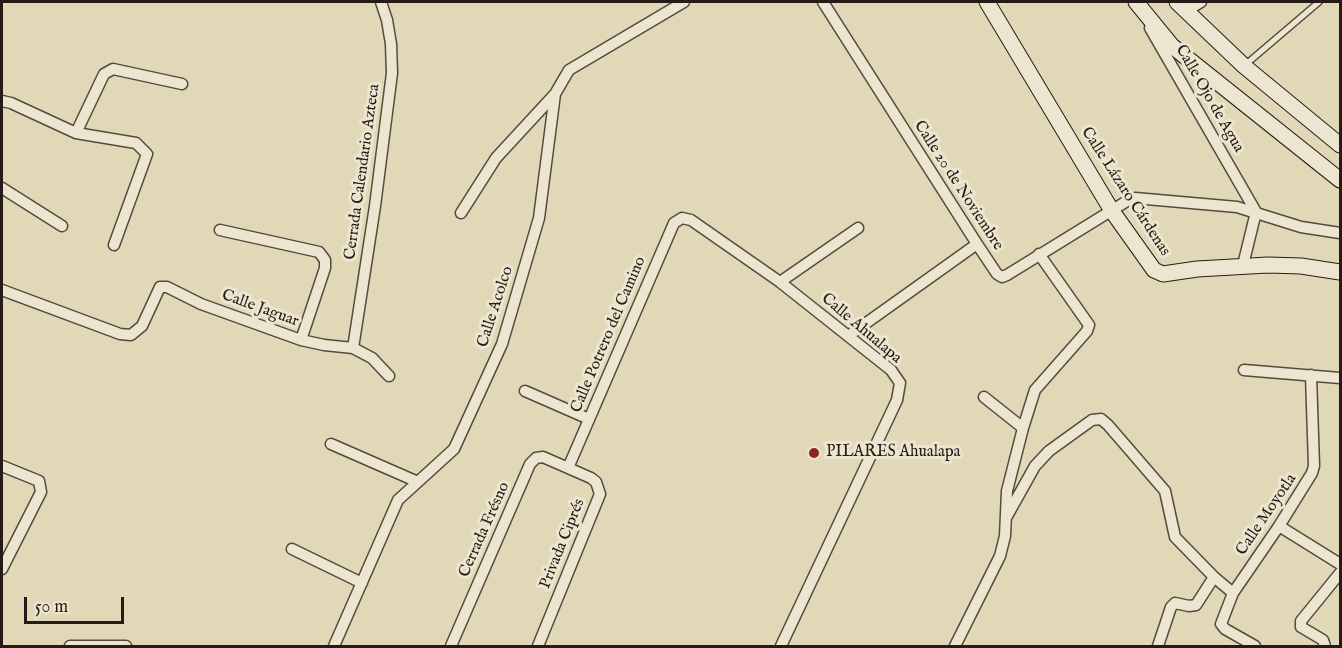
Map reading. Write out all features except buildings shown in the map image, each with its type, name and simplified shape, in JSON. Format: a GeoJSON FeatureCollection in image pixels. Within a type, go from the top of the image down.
{"type":"FeatureCollection","features":[{"type":"Feature","properties":{"kind":"street","name":"Cerrada Calendario Azteca"},"geometry":{"type":"LineString","coordinates":[[353,348],[375,206],[392,73],[392,44],[381,2]]}},
{"type":"Feature","properties":{"kind":"street","name":"Calle Acolco"},"geometry":{"type":"LineString","coordinates":[[334,646],[398,500],[454,449],[502,344],[539,218],[555,94],[569,70],[684,2]]}},
{"type":"Feature","properties":{"kind":"street","name":"Calle 20 de Noviembre"},"geometry":{"type":"LineString","coordinates":[[823,2],[997,274],[1007,275],[1112,211]]}},
{"type":"Feature","properties":{"kind":"street","name":"Calle Lázaro Cárdenas"},"geometry":{"type":"LineString","coordinates":[[987,2],[1112,211],[1154,270],[1158,273],[1243,265],[1301,266],[1341,272]]}},
{"type":"Feature","properties":{"kind":"street"},"geometry":{"type":"LineString","coordinates":[[1136,2],[1172,46],[1341,180]]}},
{"type":"Feature","properties":{"kind":"street","name":"Calle Ojo de Agua"},"geometry":{"type":"LineString","coordinates":[[1136,2],[1256,212]]}},
{"type":"Feature","properties":{"kind":"street"},"geometry":{"type":"LineString","coordinates":[[1182,6],[1202,2]]}},
{"type":"Feature","properties":{"kind":"street"},"geometry":{"type":"LineString","coordinates":[[1182,6],[1244,66],[1341,145]]}},
{"type":"Feature","properties":{"kind":"street"},"geometry":{"type":"LineString","coordinates":[[76,133],[105,74],[113,69],[182,84]]}},
{"type":"Feature","properties":{"kind":"street"},"geometry":{"type":"LineString","coordinates":[[461,213],[496,158],[555,94]]}},
{"type":"Feature","properties":{"kind":"street"},"geometry":{"type":"LineString","coordinates":[[2,101],[76,133],[136,143],[147,154],[114,245]]}},
{"type":"Feature","properties":{"kind":"street"},"geometry":{"type":"LineString","coordinates":[[2,188],[62,226]]}},
{"type":"Feature","properties":{"kind":"street"},"geometry":{"type":"LineString","coordinates":[[1112,211],[1134,198],[1225,206],[1256,212],[1301,227],[1341,233]]}},
{"type":"Feature","properties":{"kind":"street"},"geometry":{"type":"LineString","coordinates":[[1243,265],[1256,212]]}},
{"type":"Feature","properties":{"kind":"street","name":"Calle Ahualapa"},"geometry":{"type":"LineString","coordinates":[[682,218],[691,220],[780,282],[891,370],[900,383],[897,400],[783,646]]}},
{"type":"Feature","properties":{"kind":"street","name":"Calle Potrero del Camino"},"geometry":{"type":"LineString","coordinates":[[568,468],[674,223],[682,218]]}},
{"type":"Feature","properties":{"kind":"street"},"geometry":{"type":"LineString","coordinates":[[780,282],[858,228]]}},
{"type":"Feature","properties":{"kind":"street"},"geometry":{"type":"LineString","coordinates":[[220,230],[319,252],[325,260],[325,268],[301,340]]}},
{"type":"Feature","properties":{"kind":"street"},"geometry":{"type":"LineString","coordinates":[[848,336],[976,244]]}},
{"type":"Feature","properties":{"kind":"street"},"geometry":{"type":"LineString","coordinates":[[955,646],[1000,556],[1005,536],[1007,492],[1035,390],[1087,331],[1089,325],[1039,254]]}},
{"type":"Feature","properties":{"kind":"street","name":"Calle Jaguar"},"geometry":{"type":"LineString","coordinates":[[2,290],[120,334],[131,335],[142,326],[160,287],[167,287],[201,304],[301,340],[353,348]]}},
{"type":"Feature","properties":{"kind":"street"},"geometry":{"type":"LineString","coordinates":[[353,348],[372,358],[389,376]]}},
{"type":"Feature","properties":{"kind":"street"},"geometry":{"type":"LineString","coordinates":[[1244,370],[1341,378]]}},
{"type":"Feature","properties":{"kind":"street","name":"Calle Moyotla"},"geometry":{"type":"LineString","coordinates":[[1255,646],[1225,629],[1221,624],[1233,592],[1279,526],[1312,473],[1311,375]]}},
{"type":"Feature","properties":{"kind":"street"},"geometry":{"type":"LineString","coordinates":[[525,391],[588,419]]}},
{"type":"Feature","properties":{"kind":"street"},"geometry":{"type":"LineString","coordinates":[[984,397],[1023,428]]}},
{"type":"Feature","properties":{"kind":"street"},"geometry":{"type":"LineString","coordinates":[[1007,516],[1035,466],[1049,451],[1092,420],[1101,419],[1165,491],[1175,537],[1214,577],[1233,592]]}},
{"type":"Feature","properties":{"kind":"street"},"geometry":{"type":"LineString","coordinates":[[331,444],[418,482]]}},
{"type":"Feature","properties":{"kind":"street","name":"Cerrada Frésno"},"geometry":{"type":"LineString","coordinates":[[451,646],[530,464],[536,458],[543,457],[568,468]]}},
{"type":"Feature","properties":{"kind":"street"},"geometry":{"type":"LineString","coordinates":[[2,466],[39,481],[41,492],[2,569]]}},
{"type":"Feature","properties":{"kind":"street","name":"Privada Ciprés"},"geometry":{"type":"LineString","coordinates":[[538,646],[600,494],[596,482],[568,468]]}},
{"type":"Feature","properties":{"kind":"street"},"geometry":{"type":"LineString","coordinates":[[1279,526],[1341,564]]}},
{"type":"Feature","properties":{"kind":"street"},"geometry":{"type":"LineString","coordinates":[[292,549],[362,583]]}},
{"type":"Feature","properties":{"kind":"street"},"geometry":{"type":"LineString","coordinates":[[1324,646],[1323,640],[1301,627],[1301,621],[1341,573]]}},
{"type":"Feature","properties":{"kind":"street"},"geometry":{"type":"LineString","coordinates":[[1158,646],[1171,607],[1175,603],[1196,605],[1214,577]]}},
{"type":"Feature","properties":{"kind":"street"},"geometry":{"type":"LineString","coordinates":[[70,646],[126,646]]}},
{"type":"Feature","properties":{"kind":"lane"},"geometry":{"type":"LineString","coordinates":[[1244,66],[1319,2]]}},
{"type":"Feature","properties":{"kind":"place","name":"PILARES Ahualapa"},"geometry":{"type":"Point","coordinates":[814,453]}}]}
